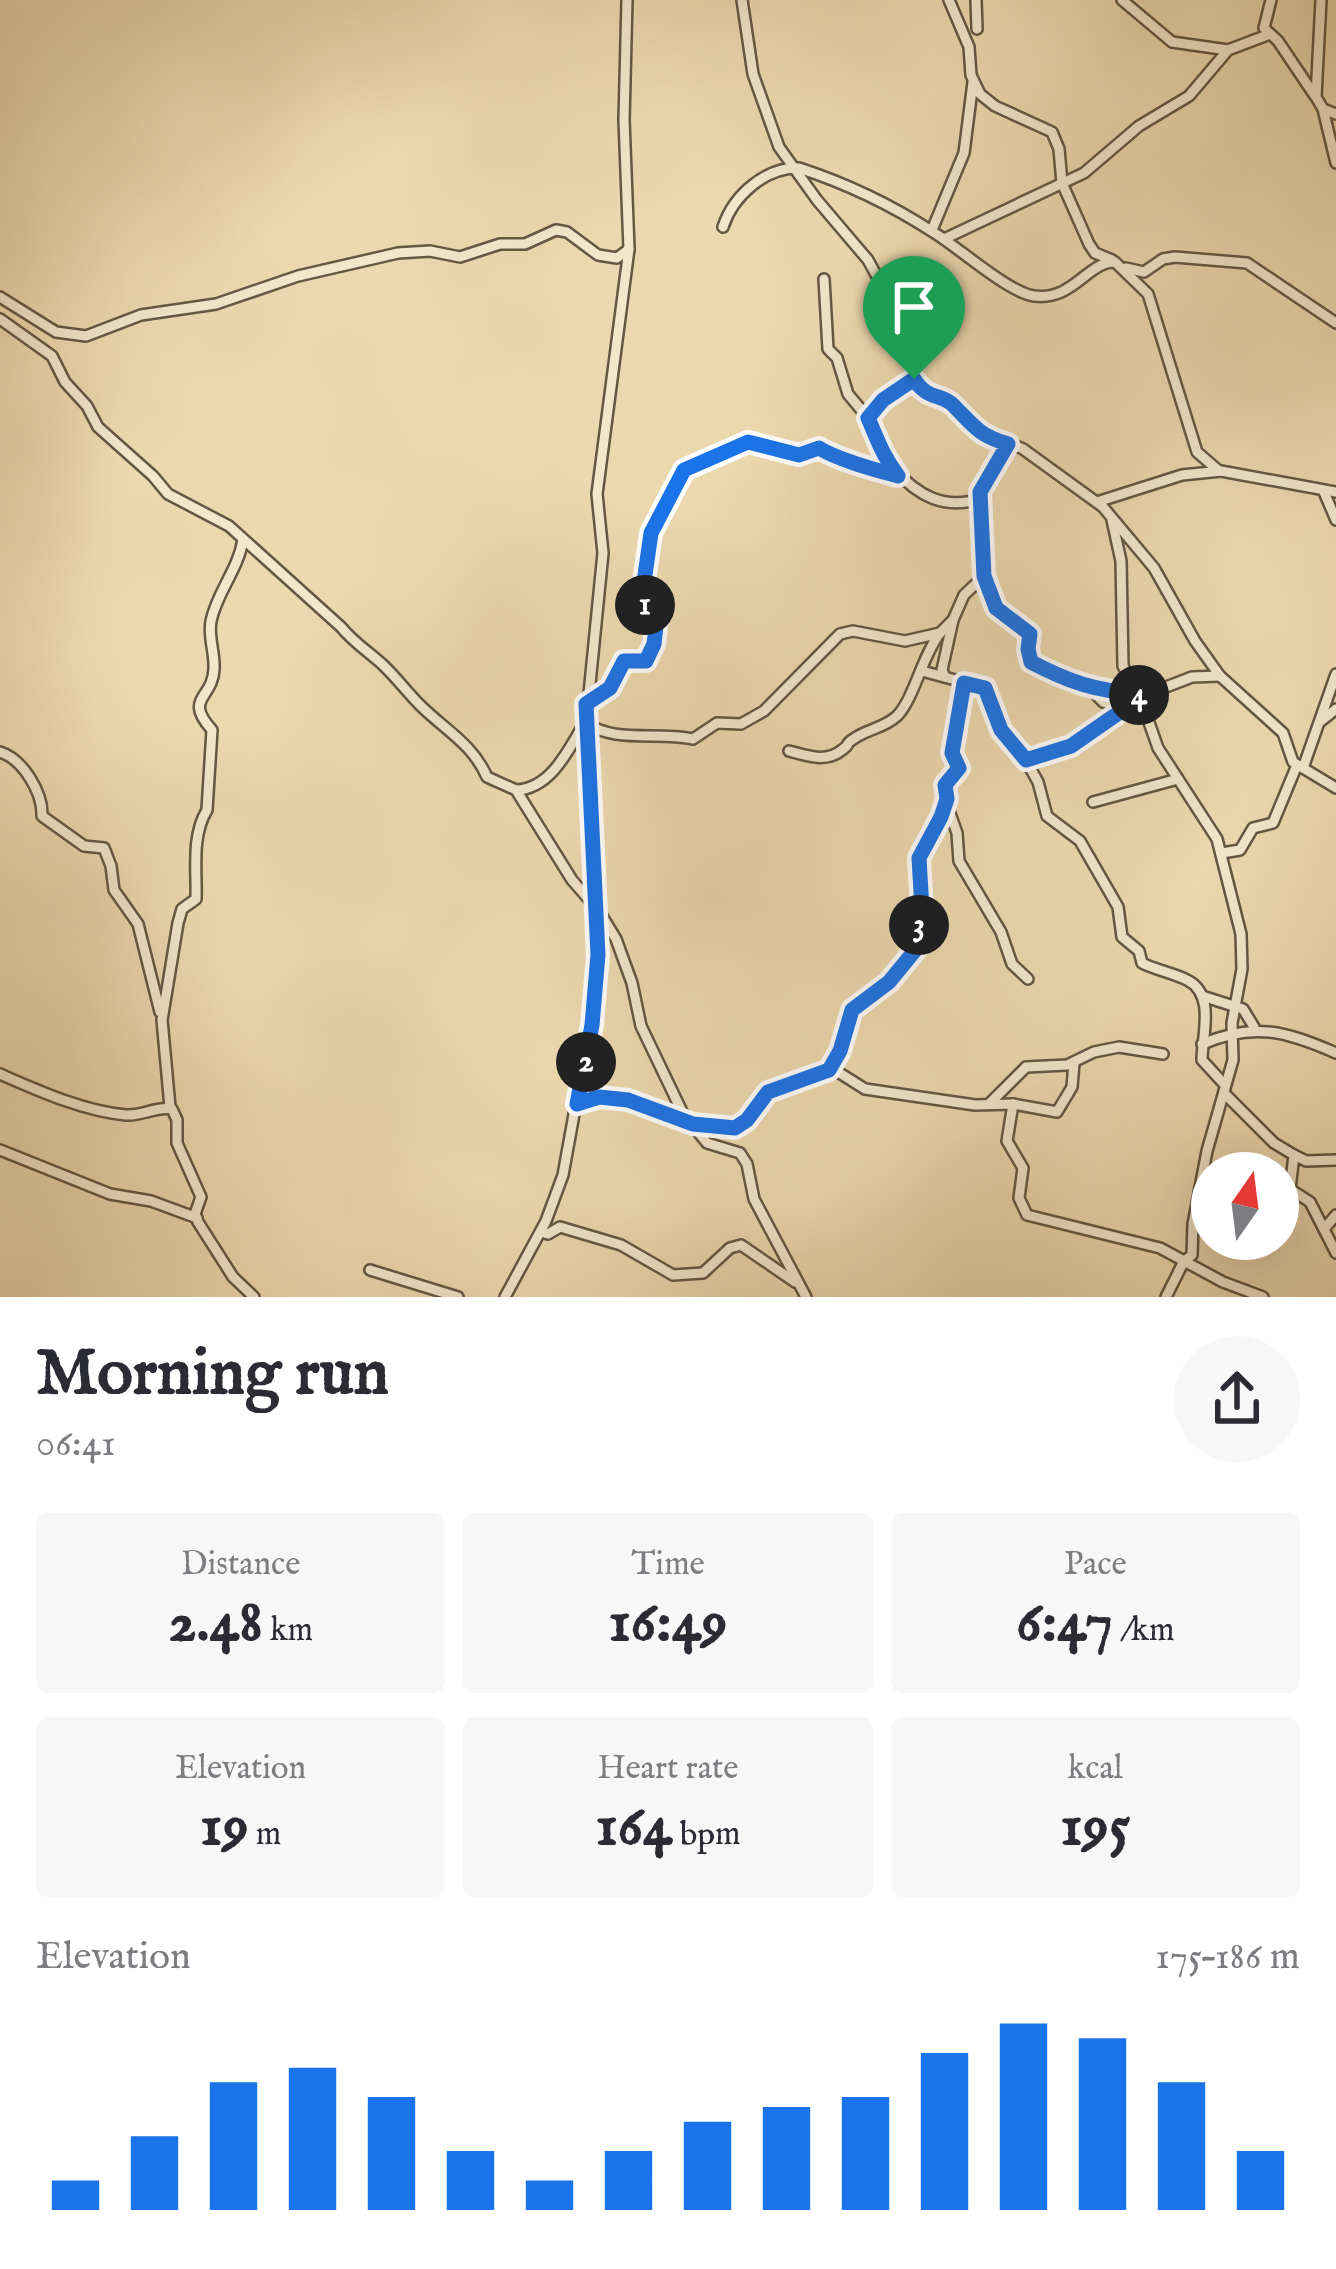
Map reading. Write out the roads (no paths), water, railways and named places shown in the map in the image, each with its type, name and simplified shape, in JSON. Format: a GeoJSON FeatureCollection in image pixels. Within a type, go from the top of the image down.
{"type":"FeatureCollection","features":[{"type":"Feature","properties":{"kind":"street"},"geometry":{"type":"LineString","coordinates":[[505,1297],[541,1232],[563,1175],[594,1009],[598,911],[585,722],[603,553],[597,494],[629,249],[624,119],[628,0]]}},
{"type":"Feature","properties":{"kind":"street"},"geometry":{"type":"LineString","coordinates":[[742,0],[757,89],[791,167],[864,254],[912,341],[914,379],[935,399],[951,403],[970,426],[1023,449],[1097,502],[1154,568],[1220,676],[1283,733],[1300,766],[1336,788]]}},
{"type":"Feature","properties":{"kind":"street"},"geometry":{"type":"LineString","coordinates":[[932,230],[964,153],[974,82],[969,47],[949,0]]}},
{"type":"Feature","properties":{"kind":"street"},"geometry":{"type":"LineString","coordinates":[[976,0],[976,29]]}},
{"type":"Feature","properties":{"kind":"street"},"geometry":{"type":"LineString","coordinates":[[1122,0],[1172,42],[1228,50]]}},
{"type":"Feature","properties":{"kind":"street"},"geometry":{"type":"LineString","coordinates":[[1316,97],[1321,0]]}},
{"type":"Feature","properties":{"kind":"street"},"geometry":{"type":"LineString","coordinates":[[1266,2],[1263,23],[1323,109],[1336,163]]}},
{"type":"Feature","properties":{"kind":"street"},"geometry":{"type":"LineString","coordinates":[[944,239],[1089,169],[1139,126],[1189,96],[1228,50],[1270,34]]}},
{"type":"Feature","properties":{"kind":"street"},"geometry":{"type":"LineString","coordinates":[[974,82],[995,106],[1052,133],[1059,148],[1062,183],[1090,248],[1123,267],[1149,298],[1197,452],[1219,471]]}},
{"type":"Feature","properties":{"kind":"street"},"geometry":{"type":"LineString","coordinates":[[1323,109],[1336,114]]}},
{"type":"Feature","properties":{"kind":"street"},"geometry":{"type":"LineString","coordinates":[[723,227],[730,207],[744,193],[791,167],[892,208],[932,230],[1014,290],[1036,296],[1066,292],[1112,260]]}},
{"type":"Feature","properties":{"kind":"street"},"geometry":{"type":"LineString","coordinates":[[0,297],[56,332],[86,337],[141,315],[216,304],[298,276],[398,253],[430,251],[460,257],[500,244],[525,244],[556,230],[603,256],[616,258],[629,249]]}},
{"type":"Feature","properties":{"kind":"street"},"geometry":{"type":"LineString","coordinates":[[1123,267],[1144,272],[1175,257],[1247,263],[1336,323]]}},
{"type":"Feature","properties":{"kind":"street"},"geometry":{"type":"LineString","coordinates":[[824,279],[828,349],[836,356],[848,394],[878,437],[883,459],[912,489],[960,505],[980,499]]}},
{"type":"Feature","properties":{"kind":"street"},"geometry":{"type":"LineString","coordinates":[[0,320],[52,356],[64,382],[87,406],[98,427],[168,494],[220,519],[380,662],[426,711],[446,724],[481,762],[487,778],[529,790],[544,781],[585,722]]}},
{"type":"Feature","properties":{"kind":"street"},"geometry":{"type":"LineString","coordinates":[[868,418],[883,400],[914,379]]}},
{"type":"Feature","properties":{"kind":"street"},"geometry":{"type":"LineString","coordinates":[[586,704],[610,688],[624,661],[646,661],[652,652],[657,621],[643,600],[646,556],[655,523],[684,470],[748,442],[799,455],[819,448],[836,458],[898,476]]}},
{"type":"Feature","properties":{"kind":"street"},"geometry":{"type":"LineString","coordinates":[[1008,444],[984,480],[980,499],[984,576],[996,608],[1030,634],[1031,662],[1064,680],[1082,682],[1103,702],[1124,709]]}},
{"type":"Feature","properties":{"kind":"street"},"geometry":{"type":"LineString","coordinates":[[1097,502],[1183,475],[1219,471],[1330,492],[1325,502],[1336,520]]}},
{"type":"Feature","properties":{"kind":"street"},"geometry":{"type":"LineString","coordinates":[[1112,520],[1121,561],[1122,658],[1155,741],[1222,853],[1243,949],[1233,1060],[1207,1150],[1192,1255],[1184,1261],[1166,1297]]}},
{"type":"Feature","properties":{"kind":"street"},"geometry":{"type":"LineString","coordinates":[[162,1020],[178,923],[182,909],[196,899],[192,874],[201,819],[207,810],[212,730],[199,716],[199,706],[214,668],[209,638],[212,616],[232,580],[243,540]]}},
{"type":"Feature","properties":{"kind":"street"},"geometry":{"type":"LineString","coordinates":[[945,677],[942,670],[953,620],[964,595],[984,576]]}},
{"type":"Feature","properties":{"kind":"street"},"geometry":{"type":"LineString","coordinates":[[789,751],[832,757],[851,739],[892,720],[904,707],[925,655],[953,620]]}},
{"type":"Feature","properties":{"kind":"street"},"geometry":{"type":"LineString","coordinates":[[585,722],[612,734],[664,733],[693,739],[717,723],[741,724],[764,711],[840,634],[860,631],[904,641],[940,633]]}},
{"type":"Feature","properties":{"kind":"street"},"geometry":{"type":"LineString","coordinates":[[922,671],[985,688],[1001,730],[1038,782],[1047,816],[1080,841],[1118,907],[1122,938],[1135,946],[1142,963],[1188,980],[1202,996],[1243,1009],[1254,1027]]}},
{"type":"Feature","properties":{"kind":"street"},"geometry":{"type":"LineString","coordinates":[[1222,853],[1240,850],[1253,829],[1273,823],[1322,721],[1336,674]]}},
{"type":"Feature","properties":{"kind":"street"},"geometry":{"type":"LineString","coordinates":[[1026,760],[1071,746],[1139,695],[1192,677],[1220,676]]}},
{"type":"Feature","properties":{"kind":"street"},"geometry":{"type":"LineString","coordinates":[[964,683],[952,753],[959,768],[945,785],[958,861],[1000,932],[1012,964],[1028,979]]}},
{"type":"Feature","properties":{"kind":"street"},"geometry":{"type":"LineString","coordinates":[[1091,689],[1139,695]]}},
{"type":"Feature","properties":{"kind":"street"},"geometry":{"type":"LineString","coordinates":[[1322,721],[1336,709]]}},
{"type":"Feature","properties":{"kind":"street"},"geometry":{"type":"LineString","coordinates":[[0,752],[9,754],[22,768],[41,799],[41,816],[84,846],[104,848],[114,890],[138,924],[162,1020],[178,1143],[201,1197],[197,1218]]}},
{"type":"Feature","properties":{"kind":"street"},"geometry":{"type":"LineString","coordinates":[[1093,802],[1178,779]]}},
{"type":"Feature","properties":{"kind":"street"},"geometry":{"type":"LineString","coordinates":[[517,790],[621,949],[654,1058],[690,1122],[707,1143],[744,1158],[752,1194],[806,1297]]}},
{"type":"Feature","properties":{"kind":"street"},"geometry":{"type":"LineString","coordinates":[[577,1104],[599,1097],[628,1100],[690,1122],[735,1128],[768,1092],[829,1070],[852,1010],[889,982],[917,948],[922,909],[919,858],[946,802]]}},
{"type":"Feature","properties":{"kind":"street"},"geometry":{"type":"LineString","coordinates":[[1202,996],[1206,1026],[1202,1060],[1274,1143],[1289,1152]]}},
{"type":"Feature","properties":{"kind":"street"},"geometry":{"type":"LineString","coordinates":[[1202,1045],[1254,1027],[1307,1040],[1336,1053]]}},
{"type":"Feature","properties":{"kind":"street"},"geometry":{"type":"LineString","coordinates":[[990,1103],[1026,1066],[1073,1063],[1119,1047],[1163,1054]]}},
{"type":"Feature","properties":{"kind":"street"},"geometry":{"type":"LineString","coordinates":[[829,1070],[865,1089],[1057,1112],[1072,1087],[1073,1063]]}},
{"type":"Feature","properties":{"kind":"street"},"geometry":{"type":"LineString","coordinates":[[0,1074],[108,1112],[138,1115],[170,1108]]}},
{"type":"Feature","properties":{"kind":"street"},"geometry":{"type":"LineString","coordinates":[[1012,1104],[1007,1141],[1023,1168],[1019,1198],[1027,1215],[1155,1246],[1263,1297]]}},
{"type":"Feature","properties":{"kind":"street"},"geometry":{"type":"LineString","coordinates":[[1,1152],[50,1167],[110,1194],[151,1201],[197,1218],[233,1277],[254,1297]]}},
{"type":"Feature","properties":{"kind":"street"},"geometry":{"type":"LineString","coordinates":[[1299,1158],[1336,1160]]}},
{"type":"Feature","properties":{"kind":"street"},"geometry":{"type":"LineString","coordinates":[[1299,1195],[1310,1202],[1336,1253]]}},
{"type":"Feature","properties":{"kind":"street"},"geometry":{"type":"LineString","coordinates":[[1324,1228],[1336,1216]]}},
{"type":"Feature","properties":{"kind":"street"},"geometry":{"type":"LineString","coordinates":[[541,1232],[548,1234],[560,1227],[622,1246],[673,1276],[703,1274],[730,1248],[741,1245],[800,1286]]}},
{"type":"Feature","properties":{"kind":"street"},"geometry":{"type":"LineString","coordinates":[[370,1270],[458,1297]]}}]}
